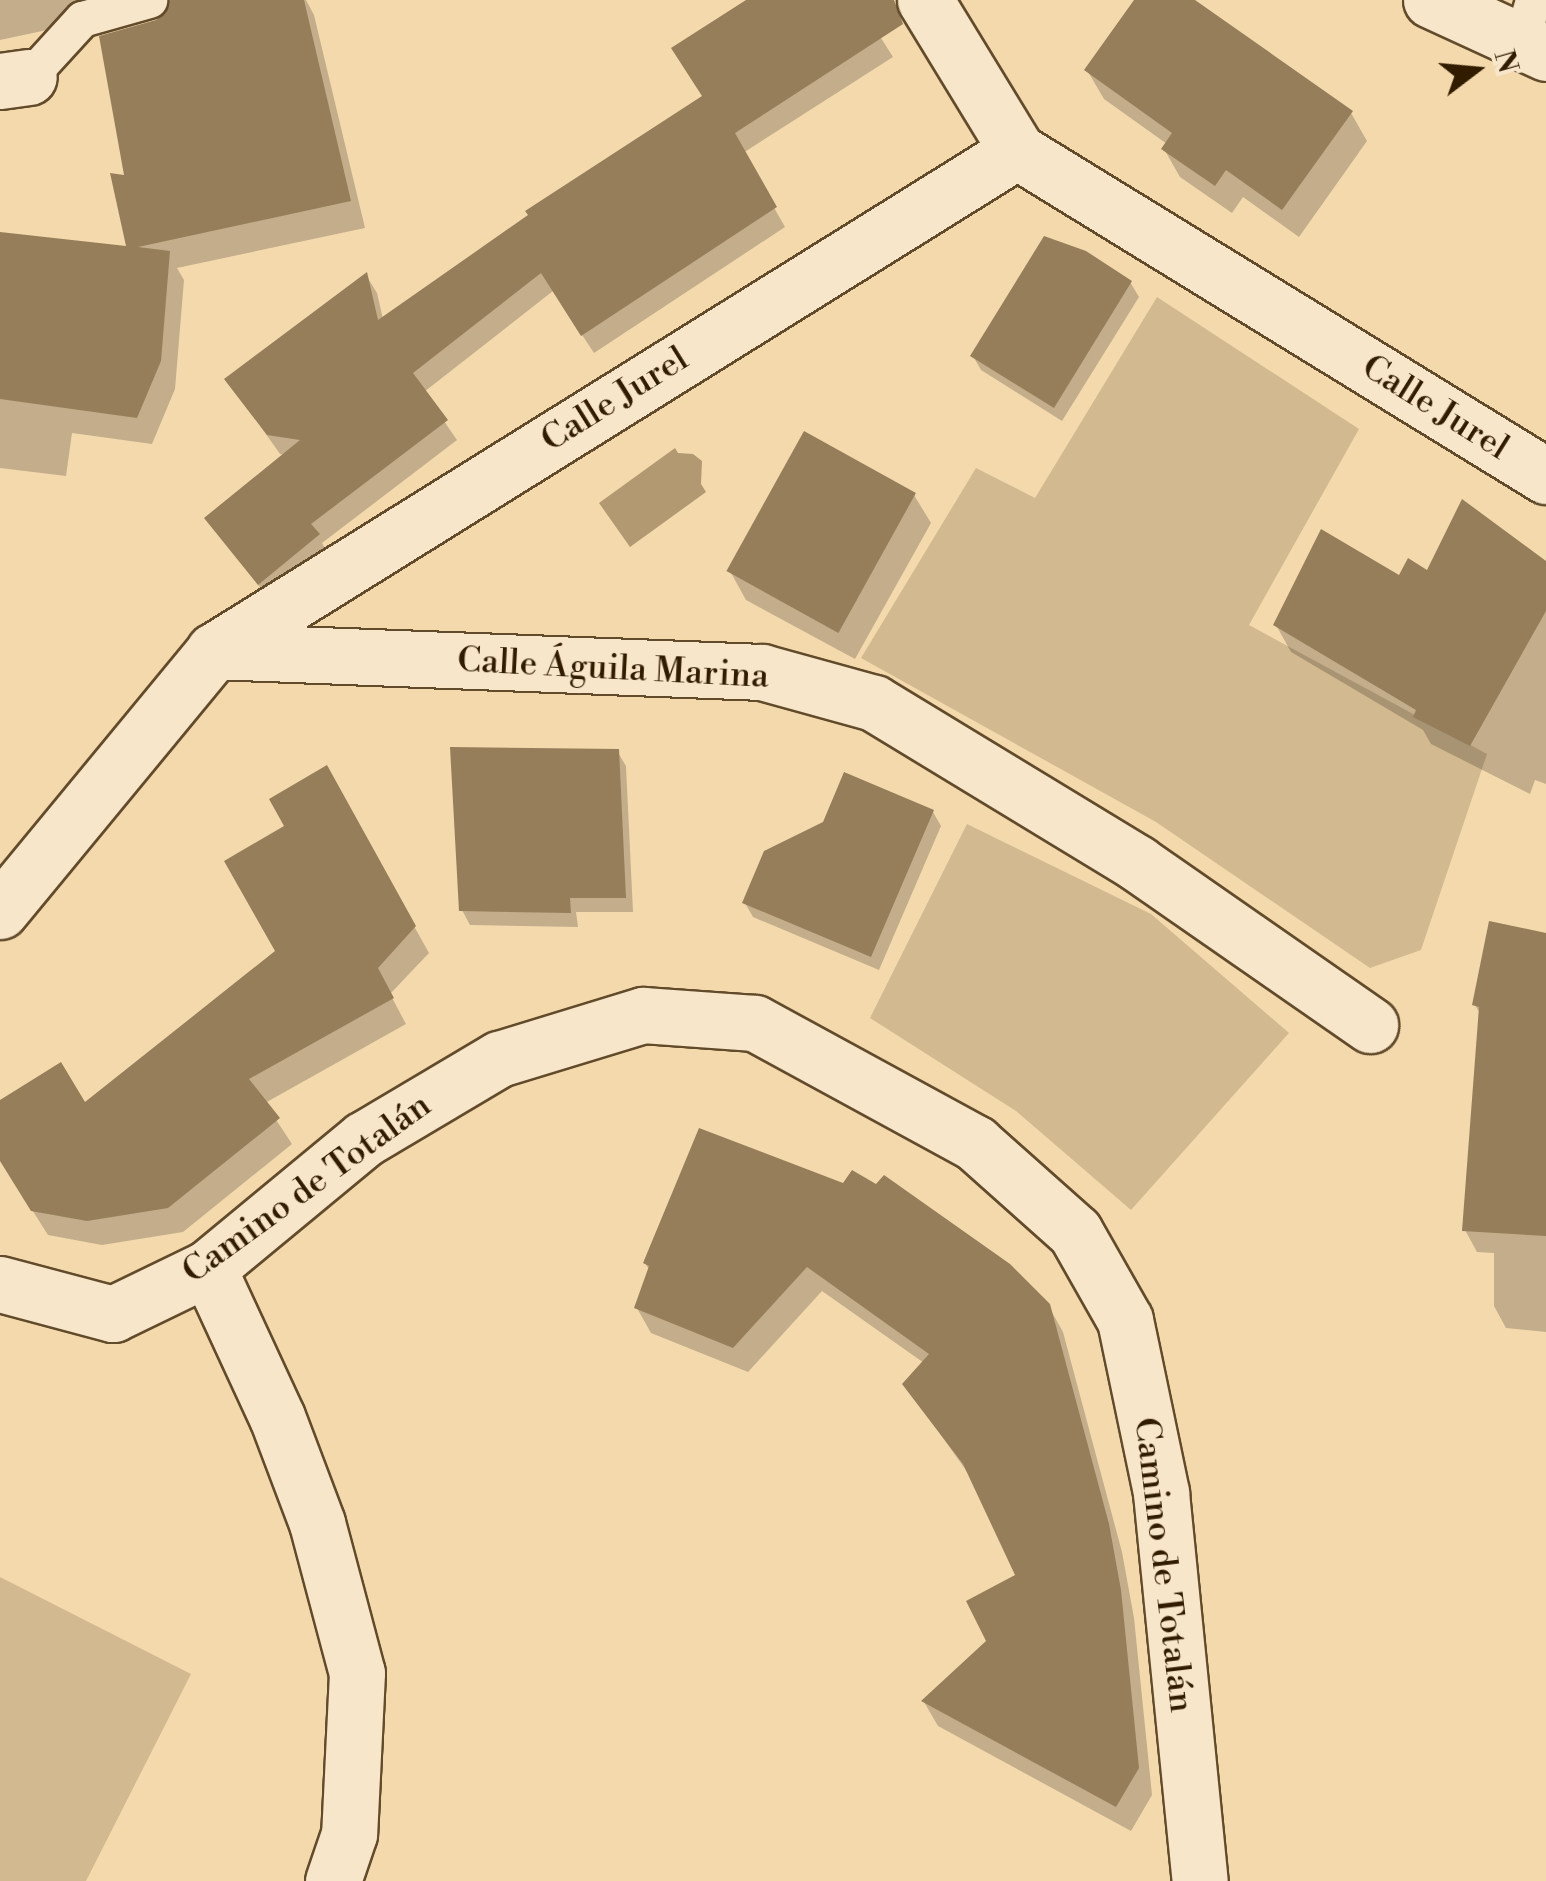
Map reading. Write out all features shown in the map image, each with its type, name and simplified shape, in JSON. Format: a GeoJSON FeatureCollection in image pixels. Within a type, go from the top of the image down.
{"type":"FeatureCollection","features":[{"type":"Feature","properties":{"kind":"street","name":"Calle Jurel"},"geometry":{"type":"LineString","coordinates":[[925,0],[1018,151],[1546,476]]}},
{"type":"Feature","properties":{"kind":"street"},"geometry":{"type":"LineString","coordinates":[[1431,0],[1534,32]]}},
{"type":"Feature","properties":{"kind":"street","name":"Calle Jurel"},"geometry":{"type":"LineString","coordinates":[[214,650],[1018,151]]}},
{"type":"Feature","properties":{"kind":"street"},"geometry":{"type":"LineString","coordinates":[[0,911],[214,650]]}},
{"type":"Feature","properties":{"kind":"street","name":"Calle Águila Marina"},"geometry":{"type":"LineString","coordinates":[[214,650],[762,672],[874,704],[1137,863],[1370,1026]]}},
{"type":"Feature","properties":{"kind":"street","name":"Camino de Totalán"},"geometry":{"type":"LineString","coordinates":[[0,1284],[113,1314],[208,1268],[364,1139],[499,1059],[644,1015],[755,1024],[975,1143],[1076,1232],[1125,1320],[1160,1493],[1200,1881]]}},
{"type":"Feature","properties":{"kind":"street"},"geometry":{"type":"LineString","coordinates":[[208,1268],[276,1417],[317,1523],[357,1673],[349,1834],[333,1881]]}},
{"type":"Feature","properties":{"kind":"lane"},"geometry":{"type":"LineString","coordinates":[[14,79],[82,19],[149,0]]}},
{"type":"Feature","properties":{"kind":"shaded area"},"geometry":{"type":"Polygon","coordinates":[[[1157,297],[1359,429],[1249,625],[1487,754],[1421,950],[1370,968],[1156,822],[861,658],[976,468],[1035,498],[1157,297]]]}},
{"type":"Feature","properties":{"kind":"shaded area"},"geometry":{"type":"Polygon","coordinates":[[[675,448],[678,453],[693,454],[702,461],[701,484],[706,492],[630,547],[599,503],[675,448]]]}},
{"type":"Feature","properties":{"kind":"shaded area"},"geometry":{"type":"Polygon","coordinates":[[[967,824],[1151,914],[1289,1033],[1131,1210],[1016,1111],[870,1018],[967,824]]]}},
{"type":"Feature","properties":{"kind":"shaded area"},"geometry":{"type":"Polygon","coordinates":[[[0,1577],[191,1674],[86,1881],[0,1881],[0,1577]]]}},
{"type":"Feature","properties":{"kind":"building"},"geometry":{"type":"Polygon","coordinates":[[[170,0],[304,0],[351,201],[138,247],[170,251],[161,361],[137,418],[0,399],[0,232],[126,246],[110,173],[124,175],[99,36],[156,20],[165,14],[170,0]]]}},
{"type":"Feature","properties":{"kind":"building"},"geometry":{"type":"Polygon","coordinates":[[[746,0],[894,0],[903,24],[735,133],[777,207],[581,336],[541,273],[413,373],[448,420],[311,524],[320,534],[258,585],[204,518],[300,440],[267,435],[224,379],[367,272],[378,320],[528,215],[525,211],[702,96],[671,48],[746,0]]]}},
{"type":"Feature","properties":{"kind":"building"},"geometry":{"type":"Polygon","coordinates":[[[1134,0],[1195,0],[1353,111],[1282,210],[1226,170],[1215,186],[1161,149],[1172,133],[1084,70],[1134,0]]]}},
{"type":"Feature","properties":{"kind":"building"},"geometry":{"type":"Polygon","coordinates":[[[1044,236],[1086,251],[1132,281],[1054,408],[970,356],[1044,236]]]}},
{"type":"Feature","properties":{"kind":"building"},"geometry":{"type":"Polygon","coordinates":[[[804,431],[916,493],[838,633],[726,571],[804,431]]]}},
{"type":"Feature","properties":{"kind":"building"},"geometry":{"type":"Polygon","coordinates":[[[1462,499],[1546,561],[1546,611],[1470,746],[1413,717],[1416,710],[1273,625],[1321,529],[1399,575],[1408,558],[1427,570],[1462,499]]]}},
{"type":"Feature","properties":{"kind":"building"},"geometry":{"type":"Polygon","coordinates":[[[450,747],[619,749],[626,898],[570,898],[571,913],[459,911],[450,747]]]}},
{"type":"Feature","properties":{"kind":"building"},"geometry":{"type":"Polygon","coordinates":[[[327,765],[416,926],[378,968],[394,998],[249,1079],[280,1118],[168,1208],[87,1221],[31,1211],[0,1161],[0,1100],[61,1062],[85,1102],[275,951],[224,861],[284,826],[269,799],[327,765]]]}},
{"type":"Feature","properties":{"kind":"building"},"geometry":{"type":"Polygon","coordinates":[[[844,772],[934,810],[871,957],[742,903],[764,851],[823,822],[844,772]]]}},
{"type":"Feature","properties":{"kind":"building"},"geometry":{"type":"Polygon","coordinates":[[[1489,921],[1546,933],[1546,1236],[1462,1231],[1479,1007],[1472,1005],[1489,921]]]}},
{"type":"Feature","properties":{"kind":"building"},"geometry":{"type":"Polygon","coordinates":[[[699,1128],[843,1183],[852,1170],[876,1184],[884,1175],[1010,1264],[1050,1304],[1109,1524],[1121,1590],[1139,1768],[1116,1807],[921,1701],[986,1641],[966,1601],[1015,1575],[963,1464],[902,1384],[929,1354],[807,1267],[733,1348],[634,1308],[649,1266],[643,1263],[699,1128]]]}}]}
